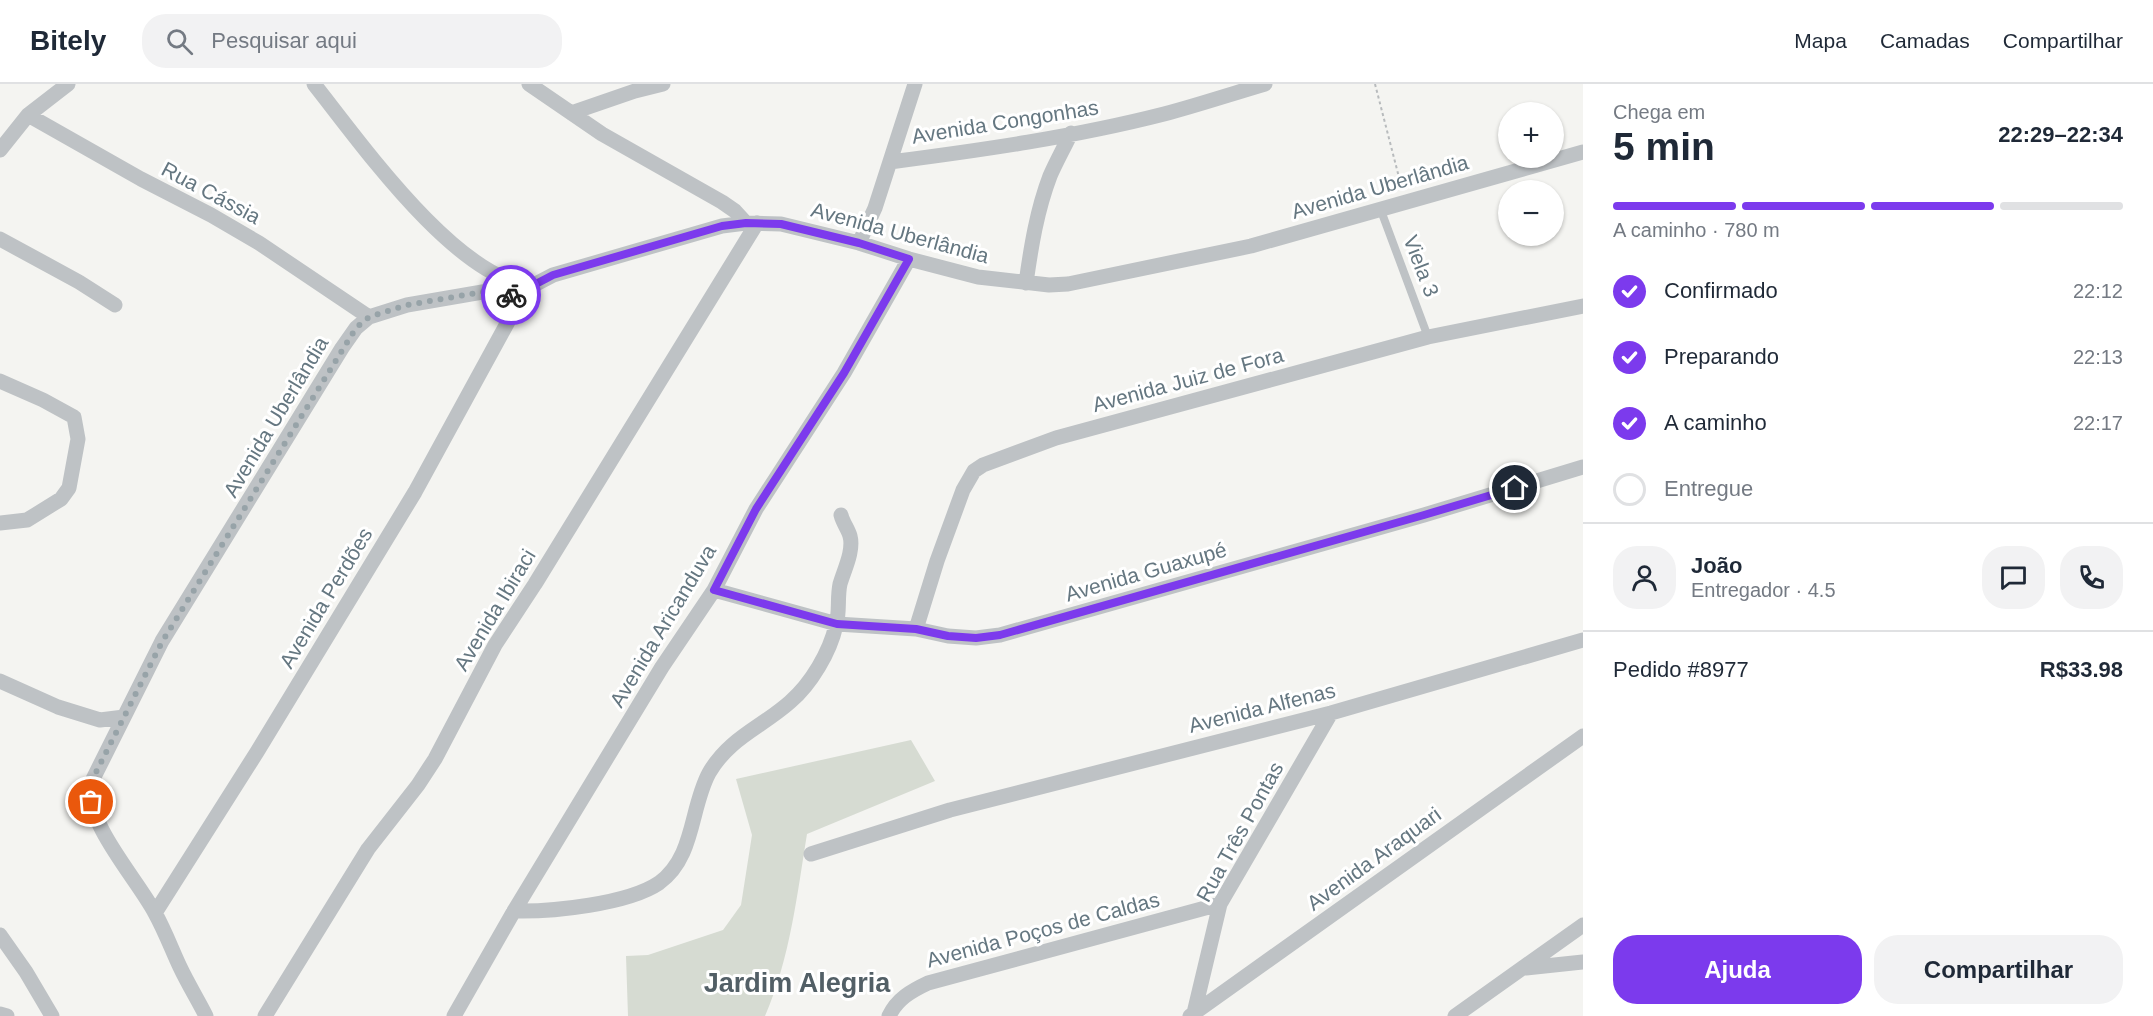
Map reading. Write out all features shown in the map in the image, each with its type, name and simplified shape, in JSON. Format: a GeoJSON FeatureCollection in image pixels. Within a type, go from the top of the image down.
{"type":"FeatureCollection","features":[{"type":"Feature","properties":{"kind":"street"},"geometry":{"type":"LineString","coordinates":[[0,150],[28,115],[68,84]]}},
{"type":"Feature","properties":{"kind":"street"},"geometry":{"type":"LineString","coordinates":[[314,84],[425,219],[468,256],[504,279],[520,285],[532,286]]}},
{"type":"Feature","properties":{"kind":"street"},"geometry":{"type":"LineString","coordinates":[[529,84],[602,134],[722,202],[751,223]]}},
{"type":"Feature","properties":{"kind":"street"},"geometry":{"type":"LineString","coordinates":[[571,112],[663,84]]}},
{"type":"Feature","properties":{"kind":"street"},"geometry":{"type":"LineString","coordinates":[[859,243],[875,208],[915,84]]}},
{"type":"Feature","properties":{"kind":"street","name":"Avenida Congonhas"},"geometry":{"type":"LineString","coordinates":[[890,162],[976,151],[1071,134],[1164,114],[1265,84]]}},
{"type":"Feature","properties":{"kind":"street","name":"Rua Cássia"},"geometry":{"type":"LineString","coordinates":[[28,115],[259,243],[369,317]]}},
{"type":"Feature","properties":{"kind":"street"},"geometry":{"type":"LineString","coordinates":[[1026,283],[1031,247],[1041,204],[1050,176],[1071,134]]}},
{"type":"Feature","properties":{"kind":"street","name":"Avenida Uberlândia"},"geometry":{"type":"LineString","coordinates":[[206,1016],[181,970],[155,913],[98,821],[89,793],[90,784],[162,642],[342,348],[356,328],[369,317],[407,305],[494,290],[521,298],[532,286],[553,275],[722,226],[751,223],[781,224],[859,243],[978,277],[1026,283],[1068,284],[1251,246],[1583,152]]}},
{"type":"Feature","properties":{"kind":"street","name":"Avenida Ibiraci"},"geometry":{"type":"LineString","coordinates":[[265,1016],[368,849],[418,785],[435,759],[495,645],[535,584],[751,223]]}},
{"type":"Feature","properties":{"kind":"street"},"geometry":{"type":"LineString","coordinates":[[0,239],[79,282],[115,305]]}},
{"type":"Feature","properties":{"kind":"street","name":"Avenida Aricanduva"},"geometry":{"type":"LineString","coordinates":[[454,1016],[514,911],[662,667],[714,590],[756,509],[844,373],[909,259]]}},
{"type":"Feature","properties":{"kind":"street","name":"Avenida Perdões"},"geometry":{"type":"LineString","coordinates":[[155,913],[257,752],[415,492],[521,298]]}},
{"type":"Feature","properties":{"kind":"street","name":"Avenida Juiz de Fora"},"geometry":{"type":"LineString","coordinates":[[916,629],[937,561],[963,490],[974,471],[983,465],[1056,438],[1428,337],[1583,306]]}},
{"type":"Feature","properties":{"kind":"street"},"geometry":{"type":"LineString","coordinates":[[0,381],[74,417],[78,439],[69,488],[61,499],[27,520],[0,523]]}},
{"type":"Feature","properties":{"kind":"street","name":"Avenida Guaxupé"},"geometry":{"type":"LineString","coordinates":[[714,590],[837,624],[916,629],[948,636],[976,638],[1000,635],[1424,515],[1583,467]]}},
{"type":"Feature","properties":{"kind":"street"},"geometry":{"type":"LineString","coordinates":[[514,911],[536,912],[601,902],[640,893],[661,882],[680,859],[696,818],[699,796],[709,773],[742,735],[790,702],[803,690],[815,673],[837,624],[837,595],[851,549],[850,535],[842,523],[841,515]]}},
{"type":"Feature","properties":{"kind":"street","name":"Avenida Alfenas"},"geometry":{"type":"LineString","coordinates":[[811,854],[950,810],[1331,713],[1583,640]]}},
{"type":"Feature","properties":{"kind":"street"},"geometry":{"type":"LineString","coordinates":[[0,681],[58,707],[100,720],[124,717]]}},
{"type":"Feature","properties":{"kind":"street","name":"Rua Três Pontas"},"geometry":{"type":"LineString","coordinates":[[1192,1015],[1220,904],[1331,713]]}},
{"type":"Feature","properties":{"kind":"street","name":"Avenida Araquari"},"geometry":{"type":"LineString","coordinates":[[1192,1015],[1583,736]]}},
{"type":"Feature","properties":{"kind":"street","name":"Avenida Poços de Caldas"},"geometry":{"type":"LineString","coordinates":[[889,1016],[894,1006],[909,992],[928,983],[1220,904]]}},
{"type":"Feature","properties":{"kind":"street"},"geometry":{"type":"LineString","coordinates":[[1455,1016],[1583,925]]}},
{"type":"Feature","properties":{"kind":"street"},"geometry":{"type":"LineString","coordinates":[[0,935],[26,972],[52,1016]]}},
{"type":"Feature","properties":{"kind":"street"},"geometry":{"type":"LineString","coordinates":[[1523,968],[1583,962]]}},
{"type":"Feature","properties":{"kind":"street"},"geometry":{"type":"LineString","coordinates":[[0,1014],[7,1016]]}},
{"type":"Feature","properties":{"kind":"lane","name":"Viela 3"},"geometry":{"type":"LineString","coordinates":[[1380,208],[1428,337]]}},
{"type":"Feature","properties":{"kind":"path"},"geometry":{"type":"LineString","coordinates":[[1375,84],[1405,201]]}},
{"type":"Feature","properties":{"kind":"shaded area"},"geometry":{"type":"Polygon","coordinates":[[[911,740],[935,781],[807,834],[787,949],[765,1016],[628,1016],[626,956],[648,955],[723,930],[741,905],[752,835],[736,779],[911,740]]]}},
{"type":"Feature","properties":{"kind":"way so far"},"geometry":{"type":"LineString","coordinates":[[91,802],[90,784],[162,642],[356,328],[369,317],[407,305],[494,290],[511,295]]}},
{"type":"Feature","properties":{"kind":"district","name":"Jardim Alegria"},"geometry":{"type":"Point","coordinates":[797,983]}},
{"type":"Feature","properties":{"kind":"route"},"geometry":{"type":"LineString","coordinates":[[511,295],[521,298],[532,286],[553,275],[722,226],[746,223],[781,224],[859,243],[909,259],[844,373],[756,509],[714,590],[837,624],[916,629],[948,636],[976,638],[1000,635],[1515,488]]}}]}
